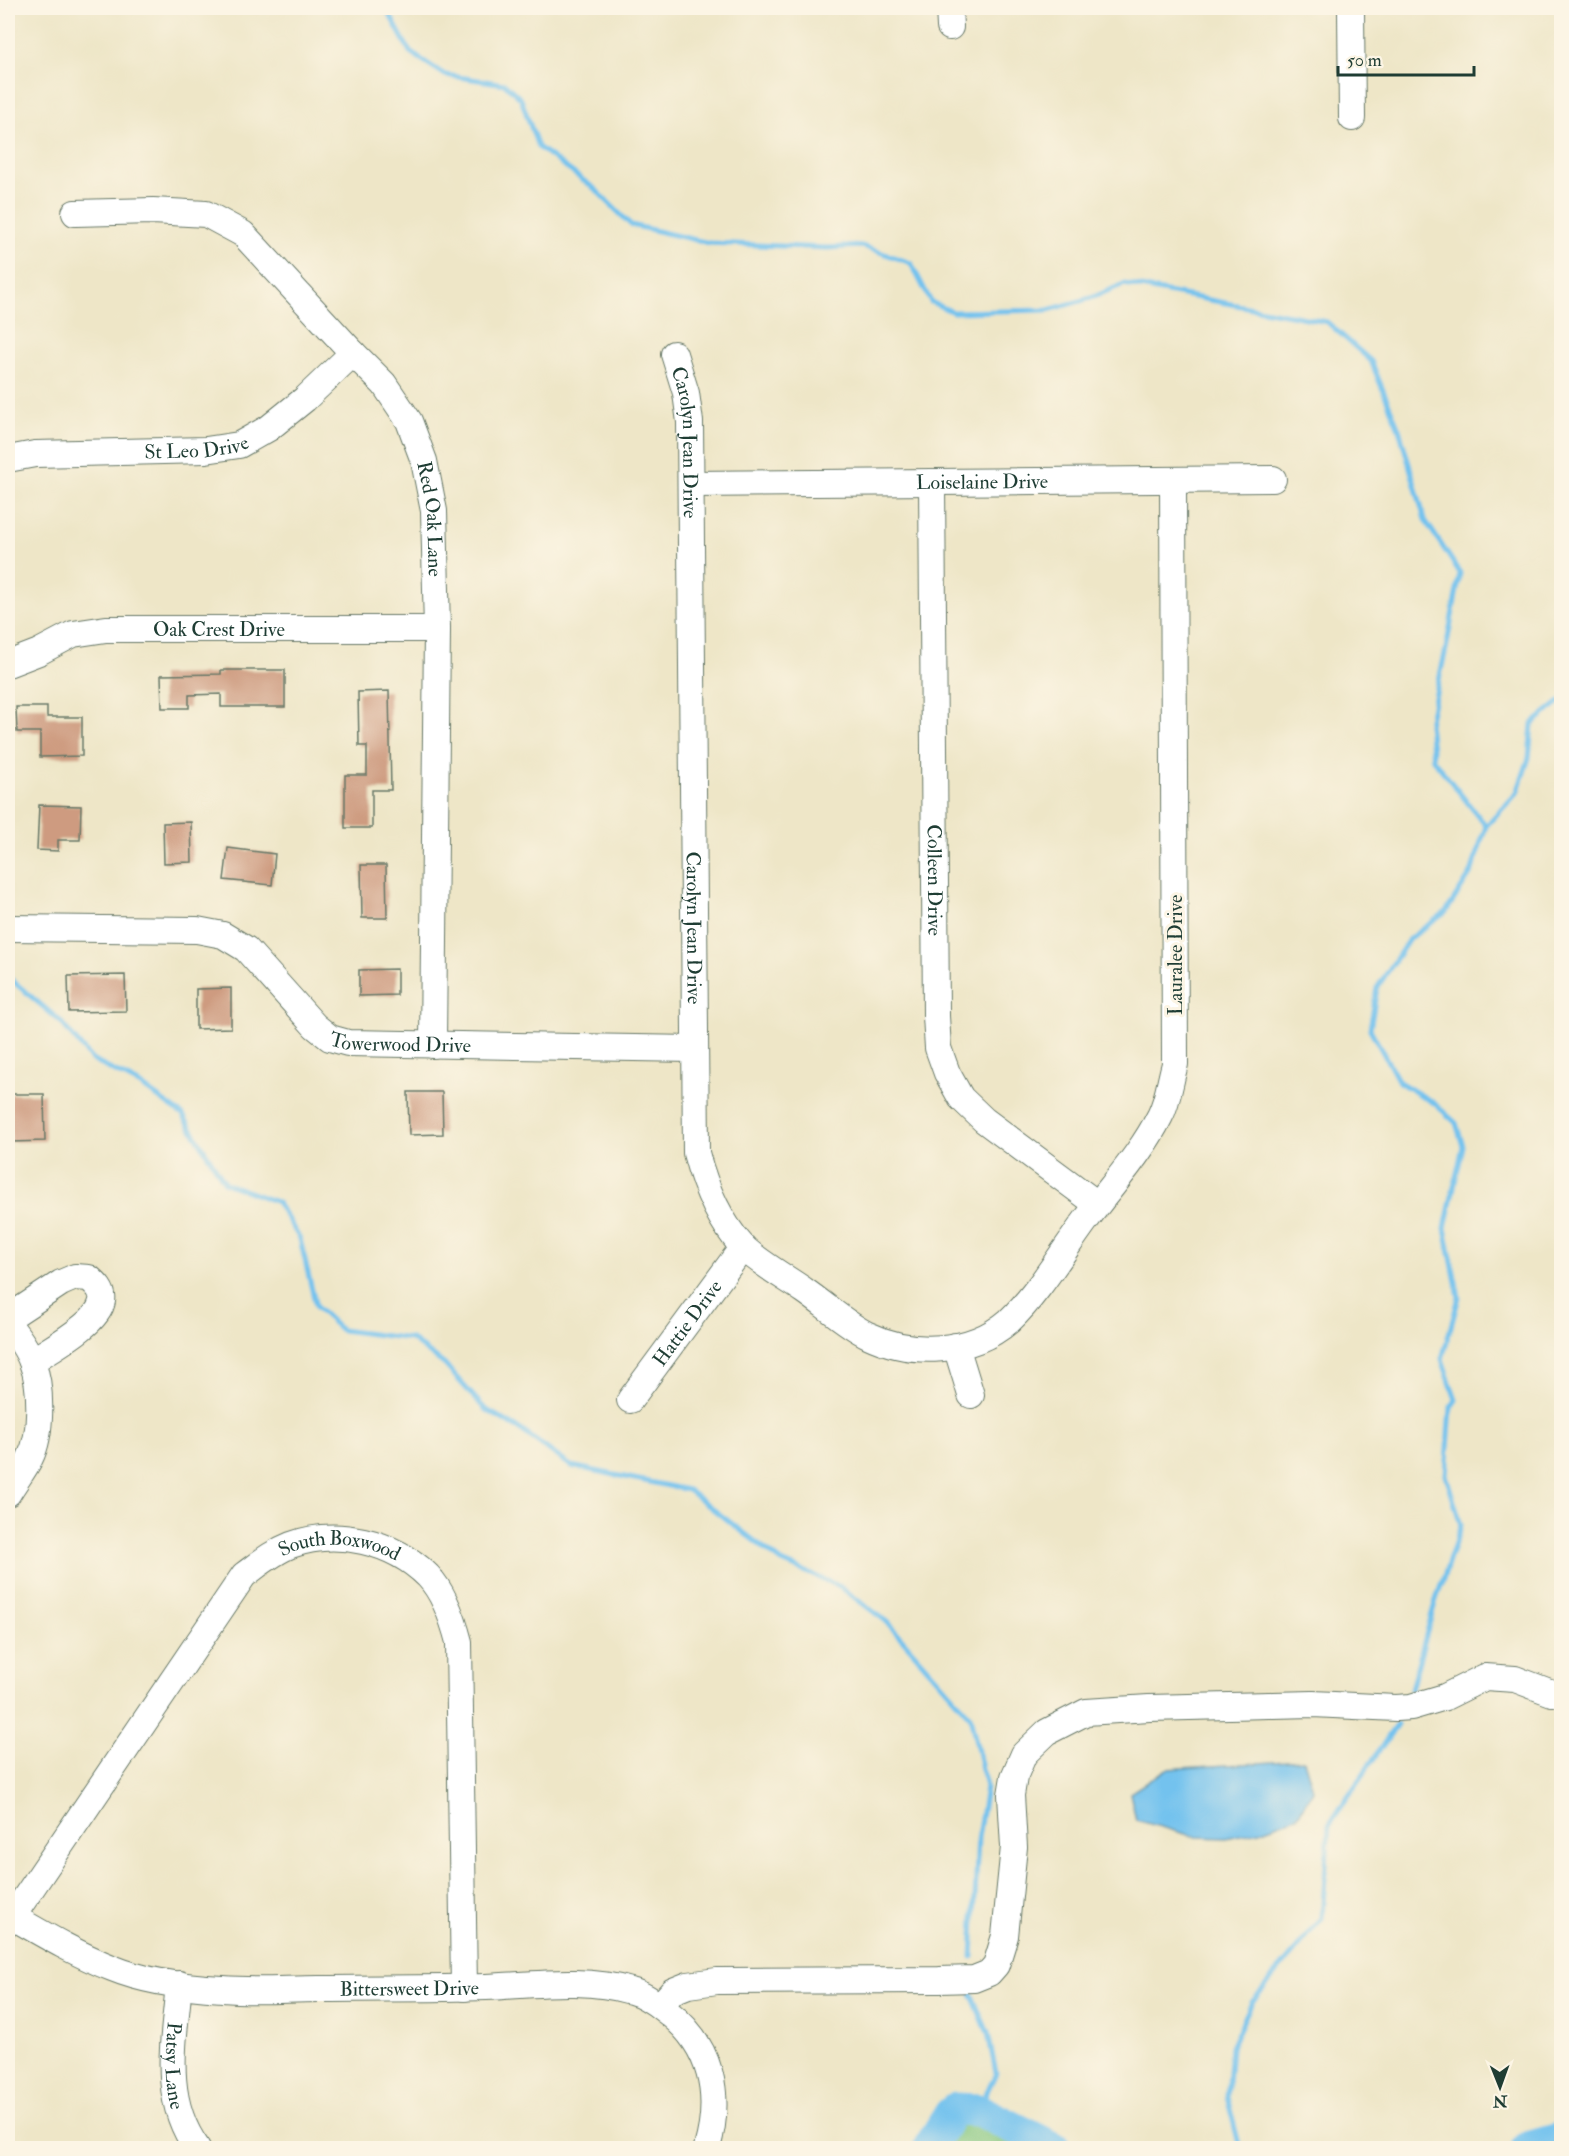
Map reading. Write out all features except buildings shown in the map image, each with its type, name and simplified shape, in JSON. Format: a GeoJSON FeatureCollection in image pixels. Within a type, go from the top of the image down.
{"type":"FeatureCollection","features":[{"type":"Feature","properties":{"kind":"street"},"geometry":{"type":"LineString","coordinates":[[1351,8],[1352,118]]}},
{"type":"Feature","properties":{"kind":"street","name":"Red Oak Lane"},"geometry":{"type":"LineString","coordinates":[[75,213],[153,211],[206,214],[243,234],[384,384],[409,422],[424,460],[434,511],[437,628],[433,1046]]}},
{"type":"Feature","properties":{"kind":"street","name":"St Leo Drive"},"geometry":{"type":"LineString","coordinates":[[8,459],[35,454],[206,450],[239,445],[269,428],[305,399],[353,353]]}},
{"type":"Feature","properties":{"kind":"street","name":"Carolyn Jean Drive"},"geometry":{"type":"LineString","coordinates":[[674,354],[686,393],[690,422],[694,1049],[696,1154],[704,1183],[717,1211],[743,1247],[866,1335],[892,1345],[925,1350],[956,1346]]}},
{"type":"Feature","properties":{"kind":"street","name":"Loiselaine Drive"},"geometry":{"type":"LineString","coordinates":[[691,484],[1273,479]]}},
{"type":"Feature","properties":{"kind":"street","name":"Lauralee Drive"},"geometry":{"type":"LineString","coordinates":[[956,1346],[981,1338],[1008,1321],[1033,1293],[1137,1153],[1161,1115],[1175,1064],[1173,480]]}},
{"type":"Feature","properties":{"kind":"street","name":"Colleen Drive"},"geometry":{"type":"LineString","coordinates":[[932,482],[935,1004],[938,1048],[947,1073],[961,1098],[984,1120],[1097,1204]]}},
{"type":"Feature","properties":{"kind":"street","name":"Oak Crest Drive"},"geometry":{"type":"LineString","coordinates":[[8,664],[39,652],[73,634],[106,629],[437,628]]}},
{"type":"Feature","properties":{"kind":"street","name":"Towerwood Drive"},"geometry":{"type":"LineString","coordinates":[[8,928],[197,930],[223,935],[246,949],[315,1026],[330,1038],[348,1043],[694,1049]]}},
{"type":"Feature","properties":{"kind":"street","name":"Hattie Drive"},"geometry":{"type":"LineString","coordinates":[[630,1400],[743,1247]]}},
{"type":"Feature","properties":{"kind":"street"},"geometry":{"type":"LineString","coordinates":[[8,1318],[62,1282],[75,1277],[89,1278],[99,1287],[102,1300],[97,1314],[87,1324],[32,1361]]}},
{"type":"Feature","properties":{"kind":"street"},"geometry":{"type":"LineString","coordinates":[[8,1324],[20,1339],[32,1361],[37,1378],[39,1406],[37,1433],[31,1456],[8,1493]]}},
{"type":"Feature","properties":{"kind":"street"},"geometry":{"type":"LineString","coordinates":[[956,1346],[970,1395]]}},
{"type":"Feature","properties":{"kind":"street","name":"South Boxwood"},"geometry":{"type":"LineString","coordinates":[[9,1918],[244,1575],[269,1556],[291,1545],[346,1537],[388,1549],[411,1563],[428,1576],[453,1618],[459,1642],[464,1988]]}},
{"type":"Feature","properties":{"kind":"street"},"geometry":{"type":"LineString","coordinates":[[660,2006],[673,1991],[688,1985],[717,1981],[950,1979],[974,1978],[989,1973],[996,1965],[1005,1936],[1014,1847],[1011,1795],[1014,1777],[1024,1754],[1047,1732],[1086,1712],[1313,1704],[1411,1707],[1445,1697],[1485,1677],[1515,1679],[1552,1693],[1562,1692]]}},
{"type":"Feature","properties":{"kind":"street","name":"Bittersweet Drive"},"geometry":{"type":"LineString","coordinates":[[9,1918],[113,1968],[145,1978],[179,1984],[224,1989],[464,1988],[584,1984],[634,1991],[677,2019],[691,2034],[703,2054],[713,2094],[714,2113],[707,2148]]}},
{"type":"Feature","properties":{"kind":"street","name":"Patsy Lane"},"geometry":{"type":"LineString","coordinates":[[179,1984],[172,2060],[173,2095],[185,2130],[195,2146]]}},
{"type":"Feature","properties":{"kind":"green space"},"geometry":{"type":"Polygon","coordinates":[[[967,2112],[1015,2121],[1063,2148],[945,2148],[967,2112]]]}},
{"type":"Feature","properties":{"kind":"water"},"geometry":{"type":"Polygon","coordinates":[[[1304,1760],[1313,1790],[1297,1817],[1259,1831],[1226,1838],[1196,1837],[1136,1820],[1130,1793],[1167,1769],[1304,1760]]]}},
{"type":"Feature","properties":{"kind":"waterway"},"geometry":{"type":"LineString","coordinates":[[386,8],[410,52],[445,75],[505,84],[521,99],[538,147],[595,189],[631,225],[709,243],[827,248],[862,246],[911,263],[931,302],[953,312],[1048,310],[1091,298],[1124,284],[1327,322],[1371,361],[1399,429],[1425,520],[1460,573],[1429,724],[1433,759],[1486,826]]}},
{"type":"Feature","properties":{"kind":"waterway"},"geometry":{"type":"LineString","coordinates":[[1411,1689],[1435,1603],[1461,1525],[1446,1475],[1451,1407],[1456,1400],[1442,1359],[1459,1297],[1445,1228],[1463,1146],[1456,1123],[1434,1103],[1399,1082],[1370,1029],[1377,988],[1409,939],[1446,912],[1471,873],[1486,826],[1517,793],[1529,758],[1532,724],[1562,700]]}},
{"type":"Feature","properties":{"kind":"waterway"},"geometry":{"type":"LineString","coordinates":[[8,977],[60,1021],[92,1060],[139,1084],[183,1115],[225,1183],[277,1202],[300,1239],[316,1307],[341,1330],[411,1339],[445,1365],[485,1409],[521,1430],[571,1466],[688,1490],[782,1562],[839,1586],[886,1621],[970,1716],[986,1787],[978,1837],[972,1957]]}},
{"type":"Feature","properties":{"kind":"waterway"},"geometry":{"type":"LineString","coordinates":[[1240,2148],[1227,2097],[1231,2047],[1252,2002],[1322,1918],[1329,1825],[1397,1724]]}},
{"type":"Feature","properties":{"kind":"waterway"},"geometry":{"type":"LineString","coordinates":[[970,1991],[988,2033],[996,2073],[978,2110]]}},
{"type":"Feature","properties":{"kind":"waterway"},"geometry":{"type":"LineString","coordinates":[[929,2148],[950,2114],[956,2109],[978,2110],[1054,2148]]}},
{"type":"Feature","properties":{"kind":"waterway"},"geometry":{"type":"LineString","coordinates":[[1527,2148],[1562,2138]]}}]}
